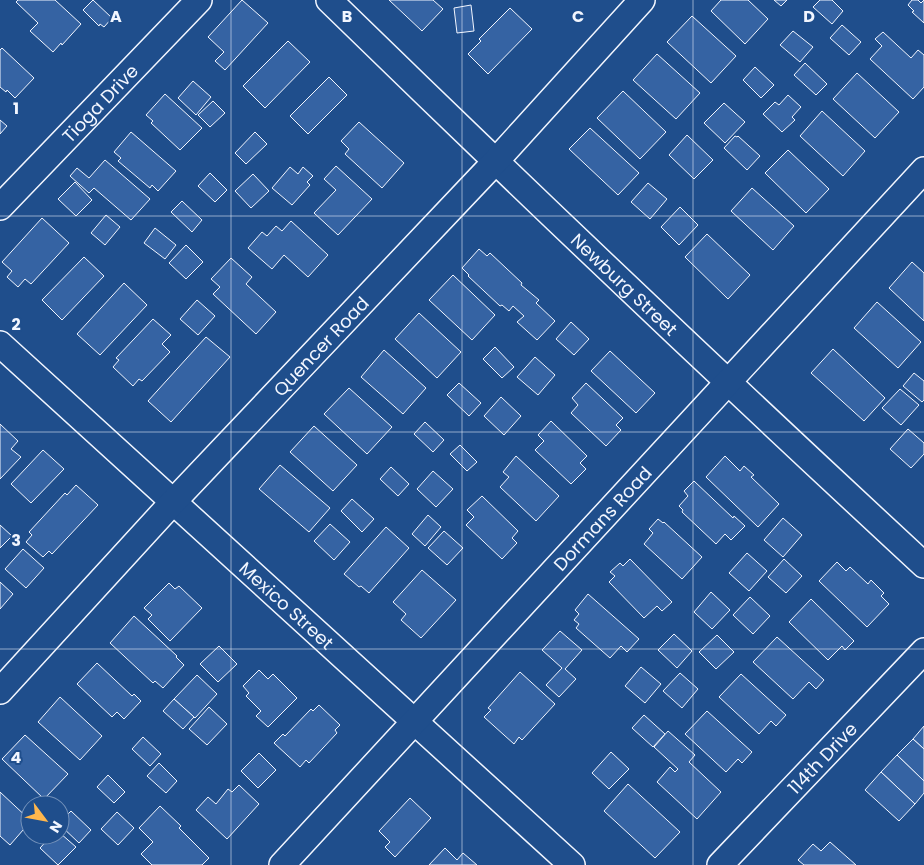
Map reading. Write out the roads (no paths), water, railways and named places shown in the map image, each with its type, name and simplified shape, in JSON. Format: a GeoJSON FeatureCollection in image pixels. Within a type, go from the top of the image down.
{"type":"FeatureCollection","features":[{"type":"Feature","properties":{"kind":"street","name":"Tioga Drive"},"geometry":{"type":"LineString","coordinates":[[0,207],[199,0]]}},
{"type":"Feature","properties":{"kind":"street","name":"Newburg Street"},"geometry":{"type":"LineString","coordinates":[[329,0],[495,162],[728,383],[924,565]]}},
{"type":"Feature","properties":{"kind":"street","name":"Quencer Road"},"geometry":{"type":"LineString","coordinates":[[0,691],[173,502],[495,162],[633,4]]}},
{"type":"Feature","properties":{"kind":"street","name":"Dormans Road"},"geometry":{"type":"LineString","coordinates":[[282,865],[924,170]]}},
{"type":"Feature","properties":{"kind":"street","name":"Mexico Street"},"geometry":{"type":"LineString","coordinates":[[0,344],[572,865]]}},
{"type":"Feature","properties":{"kind":"street","name":"114th Drive"},"geometry":{"type":"LineString","coordinates":[[720,865],[924,651]]}}]}
